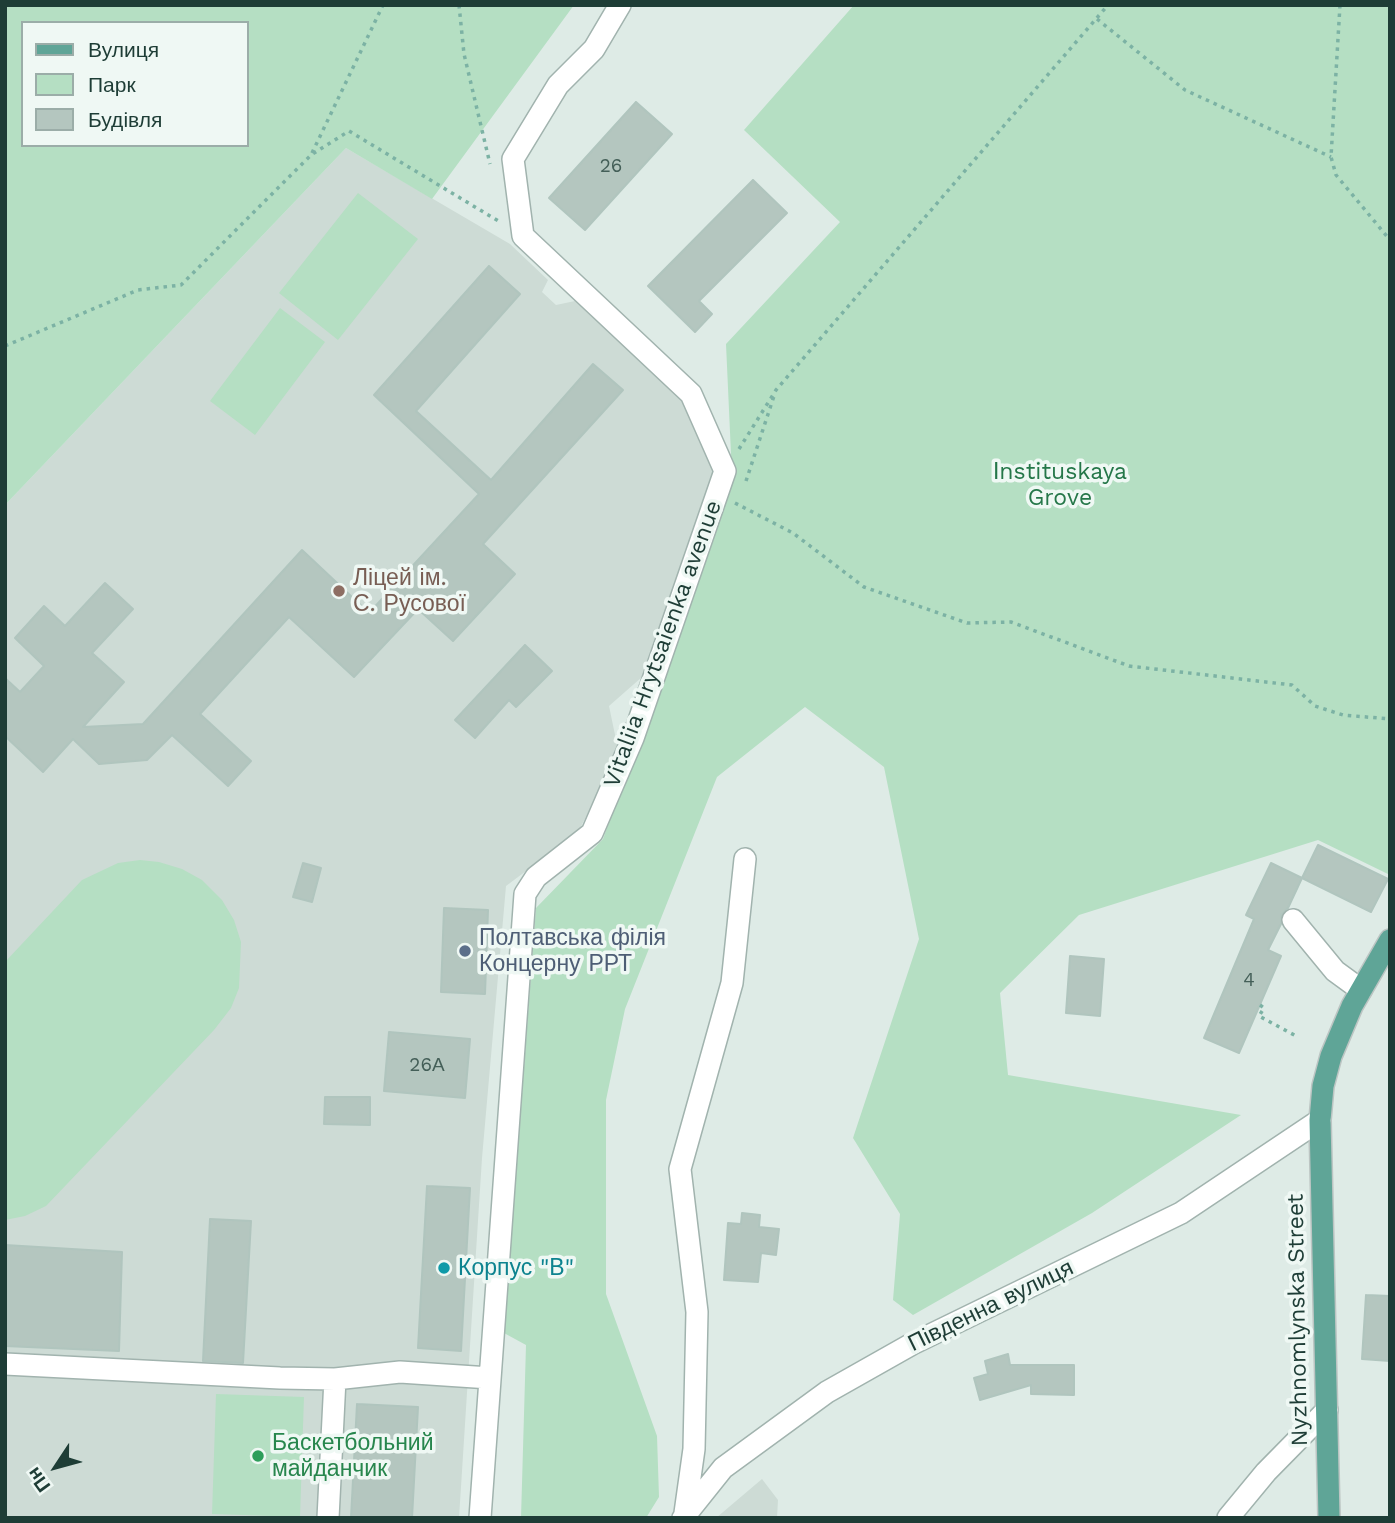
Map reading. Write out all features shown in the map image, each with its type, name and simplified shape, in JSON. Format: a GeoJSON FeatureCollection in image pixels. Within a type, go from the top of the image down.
{"type":"FeatureCollection","features":[{"type":"Feature","properties":{"kind":"main road","name":"Nyzhnomlynska Street"},"geometry":{"type":"LineString","coordinates":[[1329,1518],[1320,1120],[1323,1086],[1331,1056],[1361,990],[1390,940]]}},
{"type":"Feature","properties":{"kind":"street"},"geometry":{"type":"LineString","coordinates":[[523,236],[513,159],[558,85],[594,49],[620,5]]}},
{"type":"Feature","properties":{"kind":"street","name":"Vitaliia Hrytsaienka avenue"},"geometry":{"type":"LineString","coordinates":[[480,1518],[525,894],[536,877],[592,833],[634,738],[725,471],[691,394],[523,236]]}},
{"type":"Feature","properties":{"kind":"street"},"geometry":{"type":"LineString","coordinates":[[684,1516],[694,1448],[697,1312],[680,1169],[733,983],[746,859]]}},
{"type":"Feature","properties":{"kind":"street"},"geometry":{"type":"LineString","coordinates":[[1293,920],[1335,971],[1361,990]]}},
{"type":"Feature","properties":{"kind":"street","name":"Південна вулиця"},"geometry":{"type":"LineString","coordinates":[[684,1516],[723,1468],[827,1392],[912,1344],[1181,1213],[1320,1120]]}},
{"type":"Feature","properties":{"kind":"street"},"geometry":{"type":"LineString","coordinates":[[5,1364],[335,1379],[400,1372],[490,1378]]}},
{"type":"Feature","properties":{"kind":"street"},"geometry":{"type":"LineString","coordinates":[[328,1518],[335,1379]]}},
{"type":"Feature","properties":{"kind":"street"},"geometry":{"type":"LineString","coordinates":[[1228,1518],[1266,1472],[1326,1410]]}},
{"type":"Feature","properties":{"kind":"path"},"geometry":{"type":"LineString","coordinates":[[311,155],[383,5]]}},
{"type":"Feature","properties":{"kind":"path"},"geometry":{"type":"LineString","coordinates":[[459,5],[464,54],[493,176]]}},
{"type":"Feature","properties":{"kind":"path"},"geometry":{"type":"LineString","coordinates":[[725,471],[776,390],[1108,5]]}},
{"type":"Feature","properties":{"kind":"path"},"geometry":{"type":"LineString","coordinates":[[1340,5],[1331,157],[1336,175],[1390,240]]}},
{"type":"Feature","properties":{"kind":"path"},"geometry":{"type":"LineString","coordinates":[[1097,19],[1185,90],[1331,157]]}},
{"type":"Feature","properties":{"kind":"path"},"geometry":{"type":"LineString","coordinates":[[5,346],[138,290],[181,285],[311,155],[349,131],[523,236]]}},
{"type":"Feature","properties":{"kind":"path"},"geometry":{"type":"LineString","coordinates":[[743,491],[776,390]]}},
{"type":"Feature","properties":{"kind":"path"},"geometry":{"type":"LineString","coordinates":[[715,500],[739,503],[793,533],[864,587],[967,623],[1012,622],[1129,666],[1292,685],[1315,706],[1343,715],[1390,719]]}},
{"type":"Feature","properties":{"kind":"path"},"geometry":{"type":"LineString","coordinates":[[1260,1005],[1264,1008],[1259,1016],[1296,1036]]}},
{"type":"Feature","properties":{"kind":"shaded area"},"geometry":{"type":"Polygon","coordinates":[[[346,148],[510,244],[548,280],[542,292],[556,305],[575,301],[688,404],[706,442],[713,476],[642,677],[609,706],[619,754],[578,832],[506,886],[482,1158],[459,1518],[5,1518],[5,505],[346,148]]]}},
{"type":"Feature","properties":{"kind":"shaded area"},"geometry":{"type":"Polygon","coordinates":[[[762,1479],[778,1500],[777,1518],[716,1518],[762,1479]]]}},
{"type":"Feature","properties":{"kind":"green space"},"geometry":{"type":"Polygon","coordinates":[[[5,5],[574,5],[432,199],[346,148],[5,505],[5,5]]]}},
{"type":"Feature","properties":{"kind":"green space","name":"Іnstituskaya Grove"},"geometry":{"type":"Polygon","coordinates":[[[854,5],[1390,5],[1390,875],[1318,840],[1079,915],[1000,993],[1008,1075],[1241,1115],[1092,1213],[913,1315],[893,1300],[900,1214],[853,1138],[919,939],[884,767],[805,707],[717,777],[625,1009],[606,1100],[606,1294],[657,1436],[659,1497],[646,1518],[521,1518],[526,1345],[504,1333],[536,908],[603,839],[720,512],[732,476],[726,344],[840,222],[744,130],[854,5]]]}},
{"type":"Feature","properties":{"kind":"green space"},"geometry":{"type":"Polygon","coordinates":[[[358,193],[418,239],[338,340],[279,293],[358,193]]]}},
{"type":"Feature","properties":{"kind":"green space"},"geometry":{"type":"Polygon","coordinates":[[[280,308],[325,342],[255,435],[210,401],[280,308]]]}},
{"type":"Feature","properties":{"kind":"green space"},"geometry":{"type":"Polygon","coordinates":[[[140,860],[182,869],[202,880],[222,900],[234,920],[241,942],[239,988],[231,1008],[214,1030],[46,1206],[25,1216],[5,1220],[5,962],[82,880],[118,863],[140,860]]]}},
{"type":"Feature","properties":{"kind":"green space","name":"Баскетбольний майданчик"},"geometry":{"type":"Polygon","coordinates":[[[216,1394],[304,1397],[300,1517],[212,1514],[216,1394]]]}},
{"type":"Feature","properties":{"kind":"building"},"geometry":{"type":"Polygon","coordinates":[[[636,102],[672,134],[585,230],[549,198],[636,102]]]}},
{"type":"Feature","properties":{"kind":"building"},"geometry":{"type":"Polygon","coordinates":[[[753,180],[787,213],[699,301],[712,314],[695,332],[648,286],[753,180]]]}},
{"type":"Feature","properties":{"kind":"building"},"geometry":{"type":"Polygon","coordinates":[[[489,266],[520,294],[416,411],[491,480],[593,364],[623,390],[483,544],[515,574],[453,641],[418,609],[354,677],[289,617],[200,714],[251,761],[228,786],[172,735],[147,760],[99,764],[73,739],[43,772],[5,736],[5,678],[20,692],[44,666],[15,638],[44,606],[65,626],[105,583],[133,609],[92,653],[124,682],[83,727],[143,724],[302,550],[369,613],[479,494],[374,395],[489,266]]]}},
{"type":"Feature","properties":{"kind":"building"},"geometry":{"type":"Polygon","coordinates":[[[525,645],[552,671],[516,707],[509,700],[475,738],[455,720],[525,645]]]}},
{"type":"Feature","properties":{"kind":"building"},"geometry":{"type":"Polygon","coordinates":[[[1318,845],[1388,879],[1371,912],[1302,878],[1318,845]]]}},
{"type":"Feature","properties":{"kind":"building"},"geometry":{"type":"Polygon","coordinates":[[[303,863],[321,868],[312,902],[293,897],[303,863]]]}},
{"type":"Feature","properties":{"kind":"building"},"geometry":{"type":"Polygon","coordinates":[[[1271,863],[1302,878],[1288,908],[1281,915],[1281,924],[1268,950],[1281,956],[1239,1053],[1204,1038],[1254,919],[1246,915],[1271,863]]]}},
{"type":"Feature","properties":{"kind":"building","name":"Полтавська філія Концерну РРТ"},"geometry":{"type":"Polygon","coordinates":[[[444,908],[488,910],[485,994],[441,992],[444,908]]]}},
{"type":"Feature","properties":{"kind":"building"},"geometry":{"type":"Polygon","coordinates":[[[1070,956],[1104,959],[1100,1016],[1066,1013],[1070,956]]]}},
{"type":"Feature","properties":{"kind":"building"},"geometry":{"type":"Polygon","coordinates":[[[389,1032],[470,1039],[465,1098],[384,1091],[389,1032]]]}},
{"type":"Feature","properties":{"kind":"building"},"geometry":{"type":"Polygon","coordinates":[[[325,1097],[370,1097],[370,1125],[324,1124],[325,1097]]]}},
{"type":"Feature","properties":{"kind":"building","name":"Корпус \"В\""},"geometry":{"type":"Polygon","coordinates":[[[427,1186],[470,1188],[461,1351],[418,1348],[427,1186]]]}},
{"type":"Feature","properties":{"kind":"building"},"geometry":{"type":"Polygon","coordinates":[[[742,1213],[760,1215],[759,1227],[779,1229],[776,1255],[761,1253],[758,1282],[724,1280],[728,1223],[741,1224],[742,1213]]]}},
{"type":"Feature","properties":{"kind":"building"},"geometry":{"type":"Polygon","coordinates":[[[210,1219],[251,1221],[243,1363],[203,1361],[210,1219]]]}},
{"type":"Feature","properties":{"kind":"building"},"geometry":{"type":"Polygon","coordinates":[[[5,1245],[122,1252],[119,1351],[5,1346],[5,1245]]]}},
{"type":"Feature","properties":{"kind":"building"},"geometry":{"type":"Polygon","coordinates":[[[1366,1295],[1390,1296],[1390,1361],[1362,1359],[1366,1295]]]}},
{"type":"Feature","properties":{"kind":"building"},"geometry":{"type":"Polygon","coordinates":[[[1008,1354],[1010,1365],[1074,1365],[1074,1395],[1031,1394],[1031,1385],[980,1400],[974,1378],[988,1374],[985,1361],[1008,1354]]]}},
{"type":"Feature","properties":{"kind":"building"},"geometry":{"type":"Polygon","coordinates":[[[357,1404],[418,1407],[412,1518],[351,1518],[357,1404]]]}},
{"type":"Feature","properties":{"kind":"place","name":"Ліцей ім. С. Русової"},"geometry":{"type":"Point","coordinates":[339,591]}},
{"type":"Feature","properties":{"kind":"place","name":"Полтавська філія Концерну РРТ"},"geometry":{"type":"Point","coordinates":[465,951]}},
{"type":"Feature","properties":{"kind":"place","name":"Корпус \"В\""},"geometry":{"type":"Point","coordinates":[444,1268]}},
{"type":"Feature","properties":{"kind":"place","name":"Баскетбольний майданчик"},"geometry":{"type":"Point","coordinates":[258,1456]}}]}
